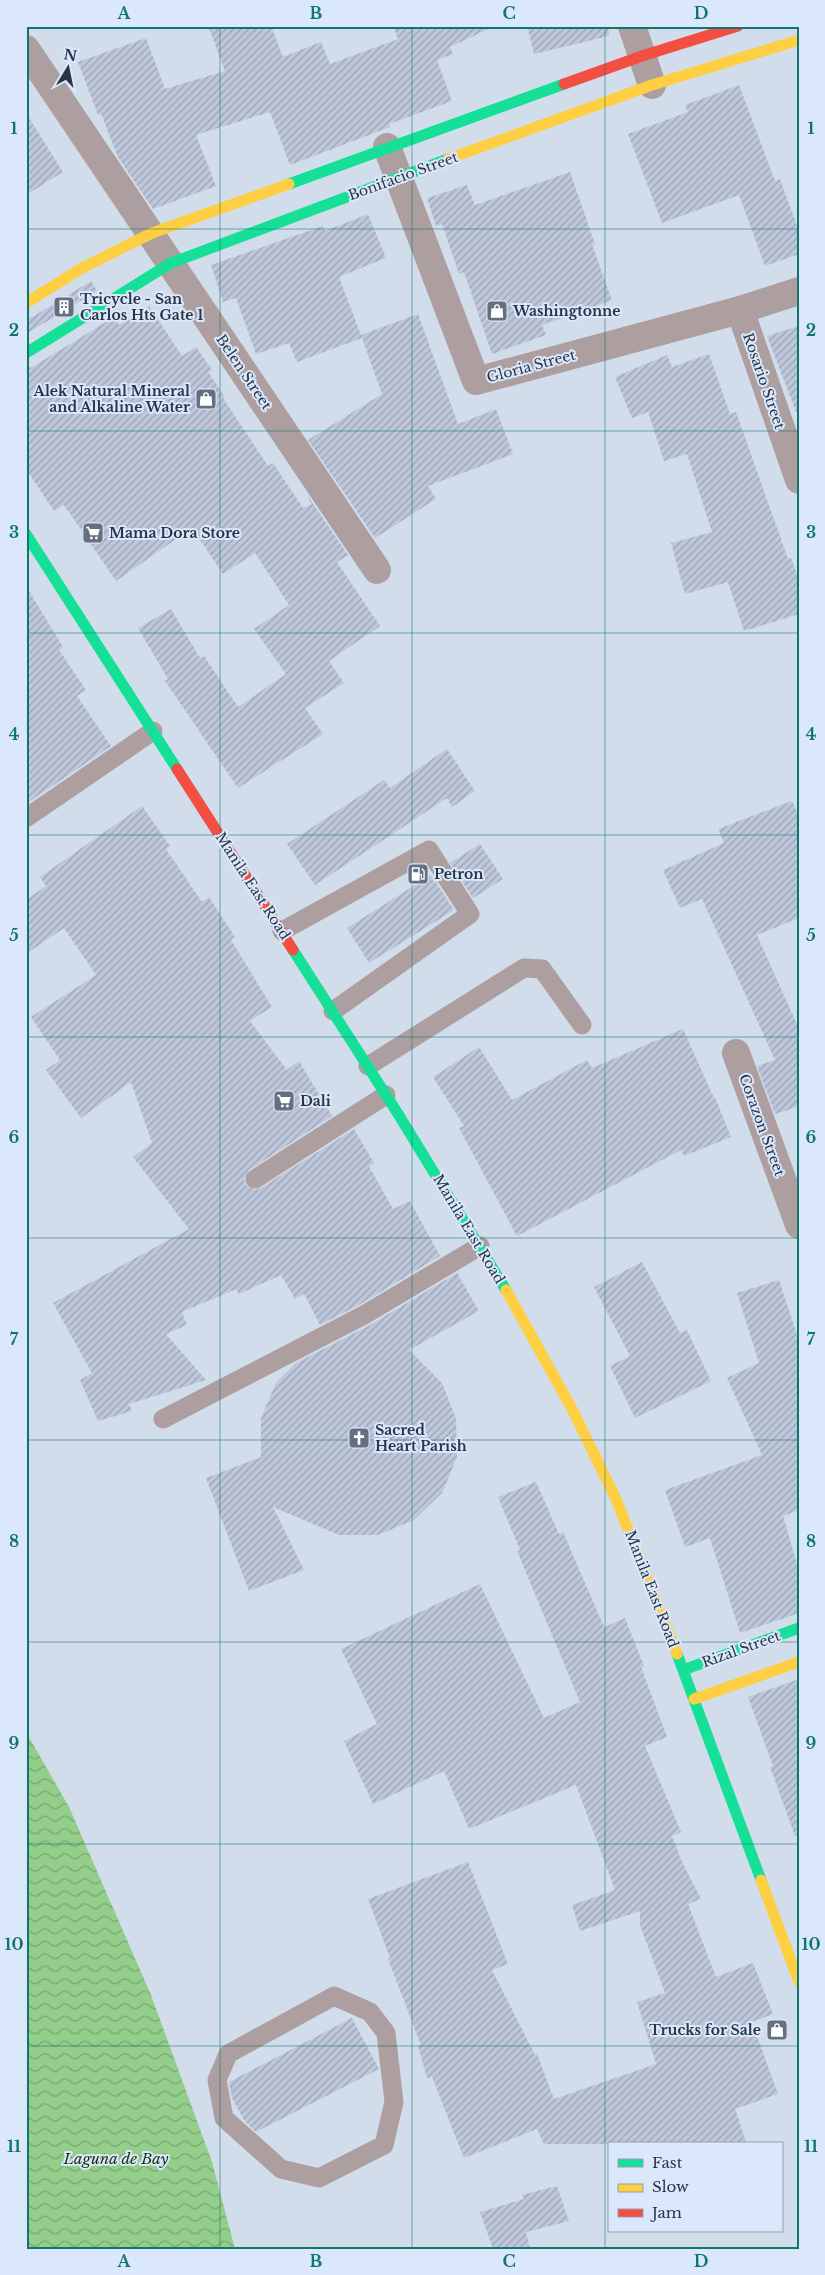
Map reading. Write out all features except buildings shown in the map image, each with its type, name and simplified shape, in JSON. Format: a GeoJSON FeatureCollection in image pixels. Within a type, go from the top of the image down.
{"type":"FeatureCollection","features":[{"type":"Feature","properties":{"kind":"street"},"geometry":{"type":"LineString","coordinates":[[632,26],[652,85]]}},
{"type":"Feature","properties":{"kind":"street"},"geometry":{"type":"LineString","coordinates":[[26,302],[82,268],[152,233],[642,56],[738,26]]}},
{"type":"Feature","properties":{"kind":"street","name":"Bonifacio Street"},"geometry":{"type":"LineString","coordinates":[[26,353],[171,264],[399,176],[652,85],[799,40]]}},
{"type":"Feature","properties":{"kind":"street","name":"Belen Street"},"geometry":{"type":"LineString","coordinates":[[26,49],[152,233],[377,570]]}},
{"type":"Feature","properties":{"kind":"street","name":"Gloria Street"},"geometry":{"type":"LineString","coordinates":[[387,147],[476,381],[740,310],[799,291]]}},
{"type":"Feature","properties":{"kind":"street","name":"Rosario Street"},"geometry":{"type":"LineString","coordinates":[[740,310],[799,480]]}},
{"type":"Feature","properties":{"kind":"street","name":"Manila East Road"},"geometry":{"type":"LineString","coordinates":[[26,534],[386,1094],[523,1318],[571,1408],[616,1499],[694,1699],[799,1982]]}},
{"type":"Feature","properties":{"kind":"street","name":"Corazon Street"},"geometry":{"type":"LineString","coordinates":[[736,1053],[799,1225]]}},
{"type":"Feature","properties":{"kind":"street","name":"Rizal Street"},"geometry":{"type":"LineString","coordinates":[[683,1670],[799,1628]]}},
{"type":"Feature","properties":{"kind":"street"},"geometry":{"type":"LineString","coordinates":[[694,1699],[799,1662]]}},
{"type":"Feature","properties":{"kind":"lane"},"geometry":{"type":"LineString","coordinates":[[26,818],[152,731]]}},
{"type":"Feature","properties":{"kind":"lane"},"geometry":{"type":"LineString","coordinates":[[282,931],[429,850],[470,914],[333,1011]]}},
{"type":"Feature","properties":{"kind":"lane"},"geometry":{"type":"LineString","coordinates":[[368,1066],[524,968],[542,969],[582,1025]]}},
{"type":"Feature","properties":{"kind":"lane"},"geometry":{"type":"LineString","coordinates":[[255,1179],[386,1094]]}},
{"type":"Feature","properties":{"kind":"lane"},"geometry":{"type":"LineString","coordinates":[[163,1419],[364,1315],[480,1246]]}},
{"type":"Feature","properties":{"kind":"lane"},"geometry":{"type":"LineString","coordinates":[[334,1996],[370,2012],[386,2033],[394,2102],[384,2146],[319,2178],[281,2169],[224,2118],[217,2080],[228,2054],[334,1996]]}},
{"type":"Feature","properties":{"kind":"water","name":"Laguna de Bay"},"geometry":{"type":"Polygon","coordinates":[[[26,1732],[69,1807],[151,1995],[212,2162],[235,2249],[26,2249],[26,1732]]]}},
{"type":"Feature","properties":{"kind":"traffic: fast"},"geometry":{"type":"LineString","coordinates":[[289,184],[564,84]]}},
{"type":"Feature","properties":{"kind":"traffic: fast"},"geometry":{"type":"LineString","coordinates":[[26,353],[171,263],[448,159]]}},
{"type":"Feature","properties":{"kind":"traffic: fast"},"geometry":{"type":"LineString","coordinates":[[26,534],[177,769]]}},
{"type":"Feature","properties":{"kind":"traffic: fast"},"geometry":{"type":"LineString","coordinates":[[293,950],[395,1109],[506,1290]]}},
{"type":"Feature","properties":{"kind":"traffic: fast"},"geometry":{"type":"LineString","coordinates":[[683,1670],[799,1628]]}},
{"type":"Feature","properties":{"kind":"traffic: fast"},"geometry":{"type":"LineString","coordinates":[[677,1654],[761,1880]]}},
{"type":"Feature","properties":{"kind":"traffic: slow"},"geometry":{"type":"LineString","coordinates":[[448,159],[652,85],[799,40]]}},
{"type":"Feature","properties":{"kind":"traffic: slow"},"geometry":{"type":"LineString","coordinates":[[26,303],[82,268],[152,233],[289,184]]}},
{"type":"Feature","properties":{"kind":"traffic: slow"},"geometry":{"type":"LineString","coordinates":[[506,1290],[571,1407],[616,1499],[677,1654]]}},
{"type":"Feature","properties":{"kind":"traffic: slow"},"geometry":{"type":"LineString","coordinates":[[694,1699],[799,1662]]}},
{"type":"Feature","properties":{"kind":"traffic: slow"},"geometry":{"type":"LineString","coordinates":[[761,1880],[799,1982]]}},
{"type":"Feature","properties":{"kind":"traffic: jam"},"geometry":{"type":"LineString","coordinates":[[564,84],[642,56],[738,26]]}},
{"type":"Feature","properties":{"kind":"traffic: jam"},"geometry":{"type":"LineString","coordinates":[[177,769],[293,950]]}},
{"type":"Feature","properties":{"kind":"place","name":"Tricycle - San Carlos Hts Gate 1"},"geometry":{"type":"Point","coordinates":[64,307]}},
{"type":"Feature","properties":{"kind":"place","name":"Washingtonne"},"geometry":{"type":"Point","coordinates":[497,311]}},
{"type":"Feature","properties":{"kind":"place","name":"Alek Natural Mineral and Alkaline Water"},"geometry":{"type":"Point","coordinates":[206,399]}},
{"type":"Feature","properties":{"kind":"place","name":"Mama Dora Store"},"geometry":{"type":"Point","coordinates":[93,533]}},
{"type":"Feature","properties":{"kind":"place","name":"Petron"},"geometry":{"type":"Point","coordinates":[418,874]}},
{"type":"Feature","properties":{"kind":"place","name":"Dali"},"geometry":{"type":"Point","coordinates":[284,1101]}},
{"type":"Feature","properties":{"kind":"place","name":"Sacred Heart Parish"},"geometry":{"type":"Point","coordinates":[359,1438]}},
{"type":"Feature","properties":{"kind":"place","name":"Trucks for Sale"},"geometry":{"type":"Point","coordinates":[777,2030]}}]}
